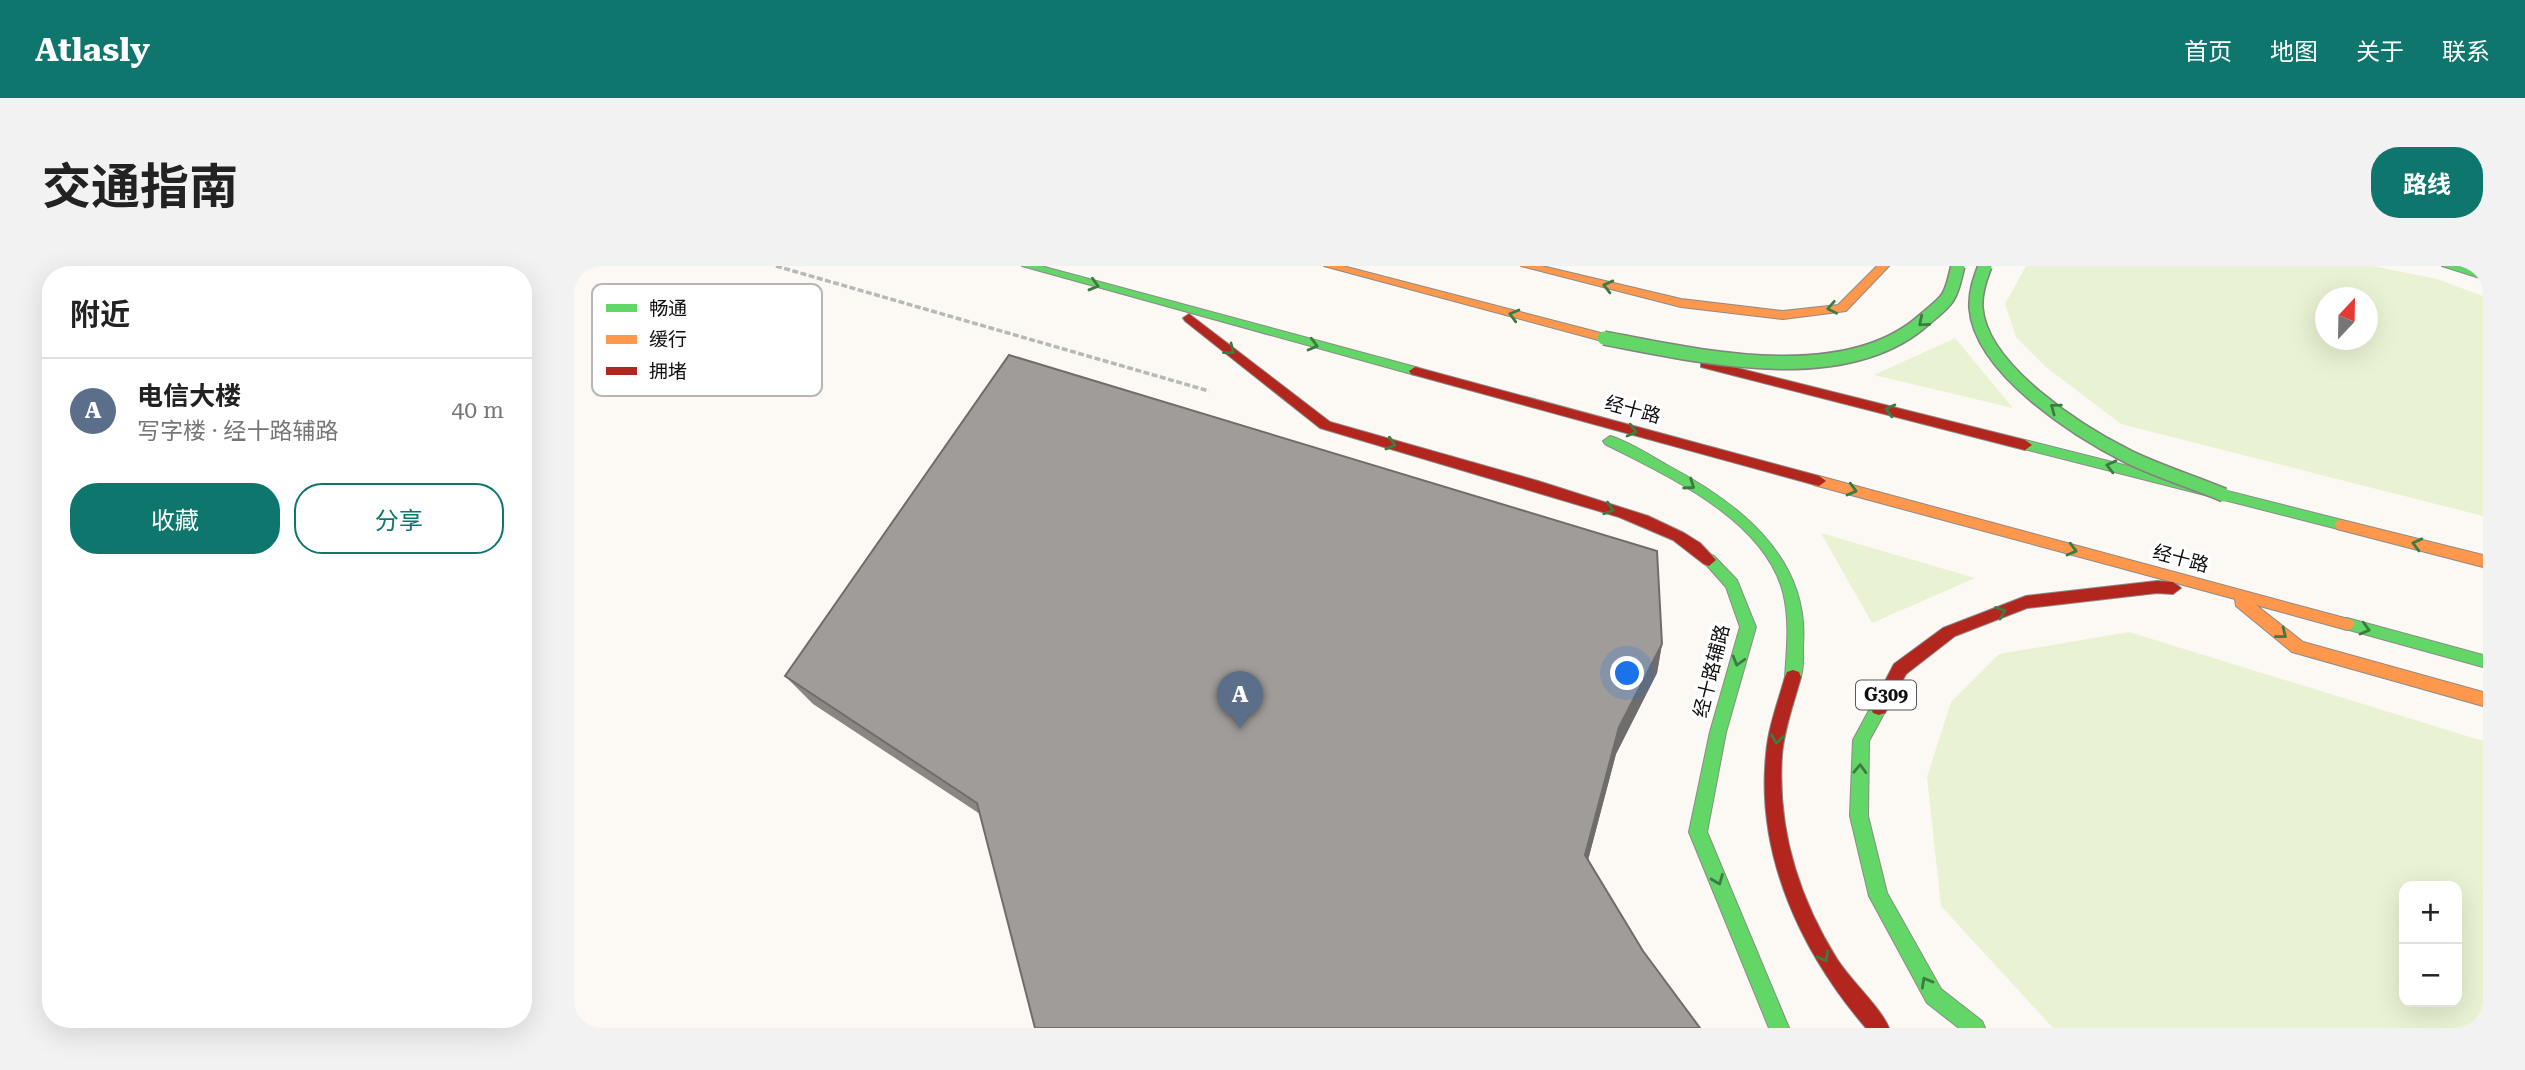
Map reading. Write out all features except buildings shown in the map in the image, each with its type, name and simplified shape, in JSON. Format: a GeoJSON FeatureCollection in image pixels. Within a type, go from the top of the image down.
{"type":"FeatureCollection","features":[{"type":"Feature","properties":{"kind":"main road","name":"经十路"},"geometry":{"type":"LineString","coordinates":[[1028,266],[2483,661]]}},
{"type":"Feature","properties":{"kind":"main road"},"geometry":{"type":"LineString","coordinates":[[1330,266],[2483,561]]}},
{"type":"Feature","properties":{"kind":"main road"},"geometry":{"type":"LineString","coordinates":[[1527,266],[1681,303],[1783,315],[1842,308],[1883,266]]}},
{"type":"Feature","properties":{"kind":"main road"},"geometry":{"type":"LineString","coordinates":[[1604,338],[1738,358],[1781,360],[1860,355],[1887,345],[1923,326],[1946,300],[1958,266]]}},
{"type":"Feature","properties":{"kind":"main road"},"geometry":{"type":"LineString","coordinates":[[1985,266],[1977,287],[1977,315],[1998,359],[2052,407],[2129,457],[2224,495],[2269,488]]}},
{"type":"Feature","properties":{"kind":"main road"},"geometry":{"type":"LineString","coordinates":[[2448,266],[2483,276]]}},
{"type":"Feature","properties":{"kind":"main road","name":"经十路辅路"},"geometry":{"type":"LineString","coordinates":[[1177,308],[1325,425],[1539,486],[1648,522],[1701,552],[1732,584],[1748,627],[1718,732],[1698,832],[1779,1028]]}},
{"type":"Feature","properties":{"kind":"main road"},"geometry":{"type":"LineString","coordinates":[[1519,400],[1677,476],[1748,525],[1783,569],[1797,623],[1794,674],[1778,729],[1772,777],[1778,830],[1796,898],[1826,961],[1879,1028]]}},
{"type":"Feature","properties":{"kind":"main road","name":"G309"},"geometry":{"type":"LineString","coordinates":[[1975,1028],[1934,996],[1878,896],[1859,816],[1861,740],[1900,669],[1950,632],[2026,602],[2157,587],[2228,592]]}},
{"type":"Feature","properties":{"kind":"main road","name":"经十路"},"geometry":{"type":"LineString","coordinates":[[2228,592],[2298,647],[2483,699]]}},
{"type":"Feature","properties":{"kind":"path"},"geometry":{"type":"LineString","coordinates":[[776,266],[1220,395]]}},
{"type":"Feature","properties":{"kind":"green space"},"geometry":{"type":"Polygon","coordinates":[[[2026,266],[2373,266],[2437,279],[2483,296],[2483,516],[2121,424],[2046,367],[2016,337],[2005,304],[2026,266]]]}},
{"type":"Feature","properties":{"kind":"green space"},"geometry":{"type":"Polygon","coordinates":[[[1955,338],[2013,408],[1874,375],[1955,338]]]}},
{"type":"Feature","properties":{"kind":"green space"},"geometry":{"type":"Polygon","coordinates":[[[1821,533],[1975,578],[1872,623],[1821,533]]]}},
{"type":"Feature","properties":{"kind":"green space"},"geometry":{"type":"Polygon","coordinates":[[[2129,632],[2483,741],[2483,1028],[2053,1028],[1941,906],[1927,777],[1951,702],[1999,654],[2129,632]]]}},
{"type":"Feature","properties":{"kind":"traffic: fast"},"geometry":{"type":"LineString","coordinates":[[1028,266],[1415,371]]}},
{"type":"Feature","properties":{"kind":"traffic: fast"},"geometry":{"type":"LineString","coordinates":[[1604,338],[1737,359],[1784,362],[1831,359],[1874,349],[1913,330],[1948,297],[1958,266]]}},
{"type":"Feature","properties":{"kind":"traffic: fast"},"geometry":{"type":"LineString","coordinates":[[1985,266],[1979,283],[1977,313],[1985,335],[2017,378],[2062,416],[2108,446],[2224,495]]}},
{"type":"Feature","properties":{"kind":"traffic: fast"},"geometry":{"type":"LineString","coordinates":[[2448,266],[2483,276]]}},
{"type":"Feature","properties":{"kind":"traffic: fast"},"geometry":{"type":"LineString","coordinates":[[1610,441],[1649,460],[1720,503],[1750,528],[1774,556],[1790,590],[1797,630],[1793,677]]}},
{"type":"Feature","properties":{"kind":"traffic: fast"},"geometry":{"type":"LineString","coordinates":[[2025,445],[2342,525]]}},
{"type":"Feature","properties":{"kind":"traffic: fast"},"geometry":{"type":"LineString","coordinates":[[1709,560],[1732,584],[1748,627],[1718,732],[1698,832],[1779,1028]]}},
{"type":"Feature","properties":{"kind":"traffic: fast"},"geometry":{"type":"LineString","coordinates":[[2347,624],[2483,661]]}},
{"type":"Feature","properties":{"kind":"traffic: fast"},"geometry":{"type":"LineString","coordinates":[[1879,708],[1861,740],[1859,816],[1878,896],[1934,996],[1975,1028]]}},
{"type":"Feature","properties":{"kind":"traffic: slow"},"geometry":{"type":"LineString","coordinates":[[1330,266],[1639,347]]}},
{"type":"Feature","properties":{"kind":"traffic: slow"},"geometry":{"type":"LineString","coordinates":[[1527,266],[1681,303],[1783,315],[1842,308],[1883,266]]}},
{"type":"Feature","properties":{"kind":"traffic: slow"},"geometry":{"type":"LineString","coordinates":[[1819,481],[2347,624]]}},
{"type":"Feature","properties":{"kind":"traffic: slow"},"geometry":{"type":"LineString","coordinates":[[2342,525],[2483,561]]}},
{"type":"Feature","properties":{"kind":"traffic: slow"},"geometry":{"type":"LineString","coordinates":[[2241,602],[2298,647],[2483,699]]}},
{"type":"Feature","properties":{"kind":"traffic: jam"},"geometry":{"type":"LineString","coordinates":[[1189,318],[1325,425]]}},
{"type":"Feature","properties":{"kind":"traffic: jam"},"geometry":{"type":"LineString","coordinates":[[1705,364],[2025,445]]}},
{"type":"Feature","properties":{"kind":"traffic: jam"},"geometry":{"type":"LineString","coordinates":[[1415,371],[1819,481]]}},
{"type":"Feature","properties":{"kind":"traffic: jam"},"geometry":{"type":"LineString","coordinates":[[1325,425],[1624,513],[1678,536],[1709,560]]}},
{"type":"Feature","properties":{"kind":"traffic: jam"},"geometry":{"type":"LineString","coordinates":[[1879,708],[1900,669],[1949,632],[2026,602],[2157,587],[2173,588]]}},
{"type":"Feature","properties":{"kind":"traffic: jam"},"geometry":{"type":"LineString","coordinates":[[1793,677],[1774,755],[1773,793],[1777,831],[1785,867],[1797,903],[1813,937],[1832,969],[1879,1028]]}},
{"type":"Feature","properties":{"kind":"place","name":"电信大楼"},"geometry":{"type":"Point","coordinates":[1240,729]}}]}
